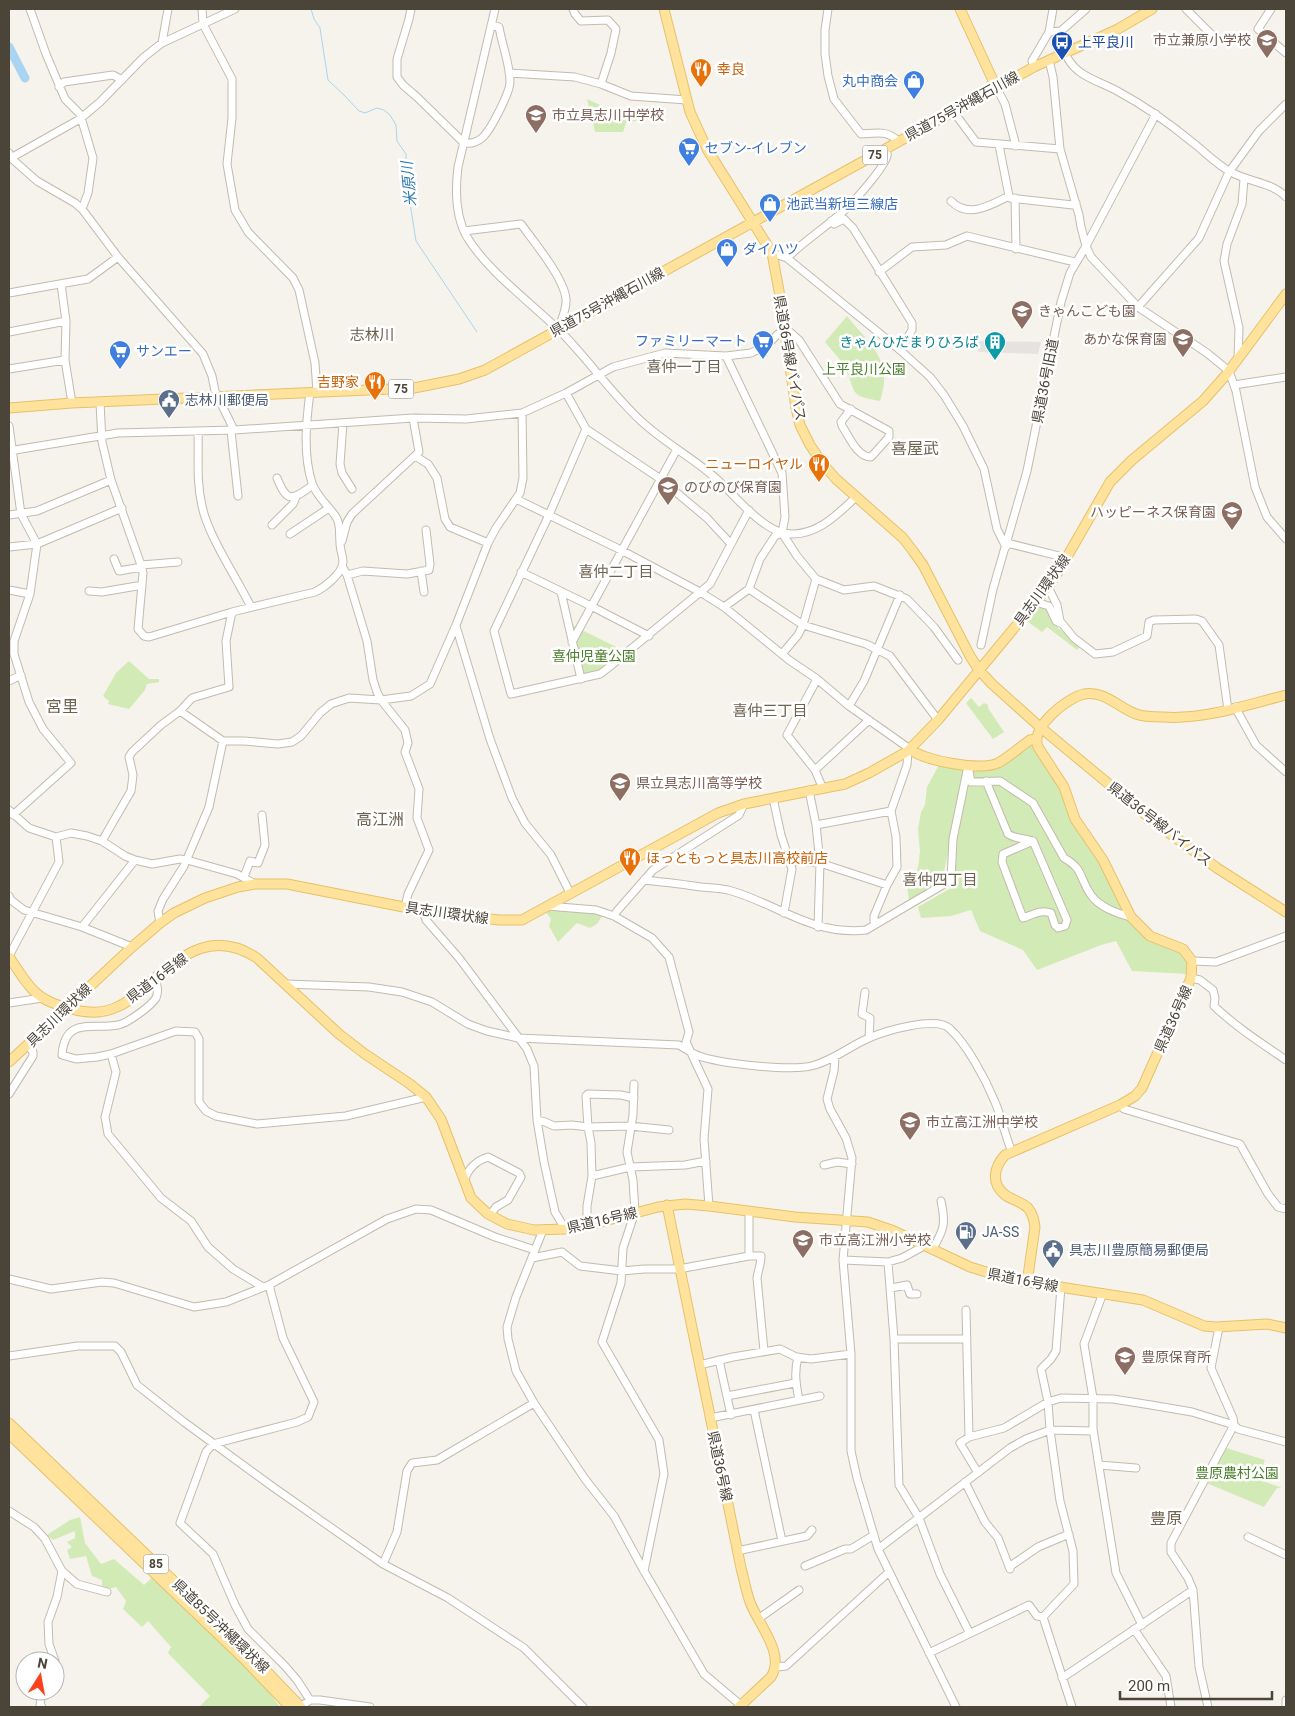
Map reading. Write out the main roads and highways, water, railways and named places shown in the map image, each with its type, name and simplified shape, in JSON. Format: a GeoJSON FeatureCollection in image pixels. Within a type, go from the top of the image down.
{"type":"FeatureCollection","features":[{"type":"Feature","properties":{"kind":"main road","name":"県道36号線バイパス"},"geometry":{"type":"LineString","coordinates":[[664,9],[695,125],[707,150],[772,253],[785,331],[792,391],[800,425],[822,463],[855,498],[903,538],[913,550],[923,565],[958,635],[979,670]]}},
{"type":"Feature","properties":{"kind":"main road"},"geometry":{"type":"LineString","coordinates":[[960,9],[996,87]]}},
{"type":"Feature","properties":{"kind":"main road","name":"県道75号沖縄石川線"},"geometry":{"type":"LineString","coordinates":[[9,408],[72,403],[414,388],[452,381],[484,370],[1034,66],[1118,29],[1152,9]]}},
{"type":"Feature","properties":{"kind":"main road","name":"具志川環状線"},"geometry":{"type":"LineString","coordinates":[[9,1062],[132,946],[174,912],[205,898],[238,887],[255,884],[287,884],[423,911],[499,920],[522,920],[718,813],[744,804],[809,790],[823,789],[856,779],[909,750],[938,720],[1048,587],[1067,558],[1110,482],[1132,460],[1203,401],[1230,371],[1286,294]]}},
{"type":"Feature","properties":{"kind":"main road"},"geometry":{"type":"LineString","coordinates":[[979,670],[991,684],[1040,727]]}},
{"type":"Feature","properties":{"kind":"main road"},"geometry":{"type":"LineString","coordinates":[[909,750],[942,761],[968,766],[997,763],[1030,740],[1036,739],[1040,727],[1061,705],[1073,698],[1086,694],[1098,694],[1137,714],[1155,716],[1196,716],[1286,695]]}},
{"type":"Feature","properties":{"kind":"main road","name":"県道36号線バイパス"},"geometry":{"type":"LineString","coordinates":[[1040,727],[1157,824],[1217,868],[1286,912]]}},
{"type":"Feature","properties":{"kind":"main road","name":"県道36号線"},"geometry":{"type":"LineString","coordinates":[[1028,1283],[1035,1227],[1034,1217],[1021,1203],[1004,1194],[997,1183],[995,1174],[999,1162],[1005,1155],[1120,1105],[1135,1096],[1142,1088],[1191,978],[1192,961],[1183,948],[1150,936],[1131,918],[1103,860],[1075,819],[1064,787],[1038,746],[1036,739]]}},
{"type":"Feature","properties":{"kind":"main road","name":"県道16号線"},"geometry":{"type":"LineString","coordinates":[[9,957],[27,982],[42,998],[67,1008],[94,1012],[111,1010],[123,1004],[196,949],[224,946],[246,951],[257,958],[339,1034],[426,1097],[440,1119],[471,1198],[490,1215],[515,1227],[544,1230],[566,1229],[667,1206],[709,1206],[749,1212],[846,1220],[881,1226],[982,1272],[1028,1283],[1143,1300],[1199,1324],[1219,1327],[1267,1324],[1286,1328]]}},
{"type":"Feature","properties":{"kind":"main road","name":"県道36号線"},"geometry":{"type":"LineString","coordinates":[[667,1206],[737,1551],[750,1602],[774,1651],[776,1667],[774,1673],[768,1682],[741,1707]]}},
{"type":"Feature","properties":{"kind":"main road","name":"県道85号沖縄環状線"},"geometry":{"type":"LineString","coordinates":[[9,1422],[250,1654],[300,1707]]}},
{"type":"Feature","properties":{"kind":"main road","name":"県道85号沖縄環状線"},"geometry":{"type":"LineString","coordinates":[[9,1434],[244,1659],[290,1707]]}},
{"type":"Feature","properties":{"kind":"waterway","name":"米原川"},"geometry":{"type":"LineString","coordinates":[[311,9],[314,19],[320,28],[328,80],[359,111],[365,113],[377,108],[384,110],[390,115],[396,125],[397,141],[406,154],[406,178],[416,241],[477,332]]}},
{"type":"Feature","properties":{"kind":"waterway"},"geometry":{"type":"LineString","coordinates":[[9,47],[25,78]]}},
{"type":"Feature","properties":{"kind":"place","name":"市立兼原小学校"},"geometry":{"type":"Point","coordinates":[1267,59]}},
{"type":"Feature","properties":{"kind":"place","name":"上平良川"},"geometry":{"type":"Point","coordinates":[1062,61]}},
{"type":"Feature","properties":{"kind":"place","name":"幸良"},"geometry":{"type":"Point","coordinates":[701,88]}},
{"type":"Feature","properties":{"kind":"place","name":"丸中商会"},"geometry":{"type":"Point","coordinates":[914,100]}},
{"type":"Feature","properties":{"kind":"place","name":"市立具志川中学校"},"geometry":{"type":"Point","coordinates":[536,134]}},
{"type":"Feature","properties":{"kind":"place","name":"セブン-イレブン"},"geometry":{"type":"Point","coordinates":[689,167]}},
{"type":"Feature","properties":{"kind":"place","name":"池武当新垣三線店"},"geometry":{"type":"Point","coordinates":[770,223]}},
{"type":"Feature","properties":{"kind":"place","name":"ダイハツ"},"geometry":{"type":"Point","coordinates":[727,268]}},
{"type":"Feature","properties":{"kind":"place","name":"きゃんこども園"},"geometry":{"type":"Point","coordinates":[1022,330]}},
{"type":"Feature","properties":{"kind":"place","name":"あかな保育園"},"geometry":{"type":"Point","coordinates":[1183,358]}},
{"type":"Feature","properties":{"kind":"place","name":"ファミリーマート"},"geometry":{"type":"Point","coordinates":[763,360]}},
{"type":"Feature","properties":{"kind":"place","name":"きゃんひだまりひろば"},"geometry":{"type":"Point","coordinates":[995,361]}},
{"type":"Feature","properties":{"kind":"place","name":"サンエー"},"geometry":{"type":"Point","coordinates":[120,370]}},
{"type":"Feature","properties":{"kind":"place","name":"吉野家"},"geometry":{"type":"Point","coordinates":[375,401]}},
{"type":"Feature","properties":{"kind":"place","name":"志林川郵便局"},"geometry":{"type":"Point","coordinates":[169,419]}},
{"type":"Feature","properties":{"kind":"place","name":"ニューロイヤル"},"geometry":{"type":"Point","coordinates":[819,483]}},
{"type":"Feature","properties":{"kind":"place","name":"のびのび保育園"},"geometry":{"type":"Point","coordinates":[668,506]}},
{"type":"Feature","properties":{"kind":"place","name":"ハッピーネス保育園"},"geometry":{"type":"Point","coordinates":[1232,531]}},
{"type":"Feature","properties":{"kind":"place","name":"県立具志川高等学校"},"geometry":{"type":"Point","coordinates":[620,802]}},
{"type":"Feature","properties":{"kind":"place","name":"ほっともっと具志川高校前店"},"geometry":{"type":"Point","coordinates":[630,877]}},
{"type":"Feature","properties":{"kind":"place","name":"市立高江洲中学校"},"geometry":{"type":"Point","coordinates":[910,1141]}},
{"type":"Feature","properties":{"kind":"place","name":"JA-SS"},"geometry":{"type":"Point","coordinates":[966,1251]}},
{"type":"Feature","properties":{"kind":"place","name":"市立高江洲小学校"},"geometry":{"type":"Point","coordinates":[803,1259]}},
{"type":"Feature","properties":{"kind":"place","name":"具志川豊原簡易郵便局"},"geometry":{"type":"Point","coordinates":[1053,1269]}},
{"type":"Feature","properties":{"kind":"place","name":"豊原保育所"},"geometry":{"type":"Point","coordinates":[1125,1376]}},
{"type":"Feature","properties":{"kind":"district","name":"志林川"},"geometry":{"type":"Point","coordinates":[372,335]}},
{"type":"Feature","properties":{"kind":"district","name":"喜仲一丁目"},"geometry":{"type":"Point","coordinates":[684,367]}},
{"type":"Feature","properties":{"kind":"district","name":"喜屋武"},"geometry":{"type":"Point","coordinates":[915,448]}},
{"type":"Feature","properties":{"kind":"district","name":"喜仲二丁目"},"geometry":{"type":"Point","coordinates":[616,572]}},
{"type":"Feature","properties":{"kind":"district","name":"宮里"},"geometry":{"type":"Point","coordinates":[62,706]}},
{"type":"Feature","properties":{"kind":"district","name":"喜仲三丁目"},"geometry":{"type":"Point","coordinates":[770,711]}},
{"type":"Feature","properties":{"kind":"district","name":"高江洲"},"geometry":{"type":"Point","coordinates":[380,819]}},
{"type":"Feature","properties":{"kind":"district","name":"喜仲四丁目"},"geometry":{"type":"Point","coordinates":[940,880]}},
{"type":"Feature","properties":{"kind":"district","name":"豊原"},"geometry":{"type":"Point","coordinates":[1166,1518]}},
{"type":"Feature","properties":{"kind":"park label","name":"上平良川公園"},"geometry":{"type":"Point","coordinates":[864,369]}},
{"type":"Feature","properties":{"kind":"park label","name":"喜仲児童公園"},"geometry":{"type":"Point","coordinates":[594,656]}},
{"type":"Feature","properties":{"kind":"park label","name":"豊原農村公園"},"geometry":{"type":"Point","coordinates":[1237,1473]}}]}
